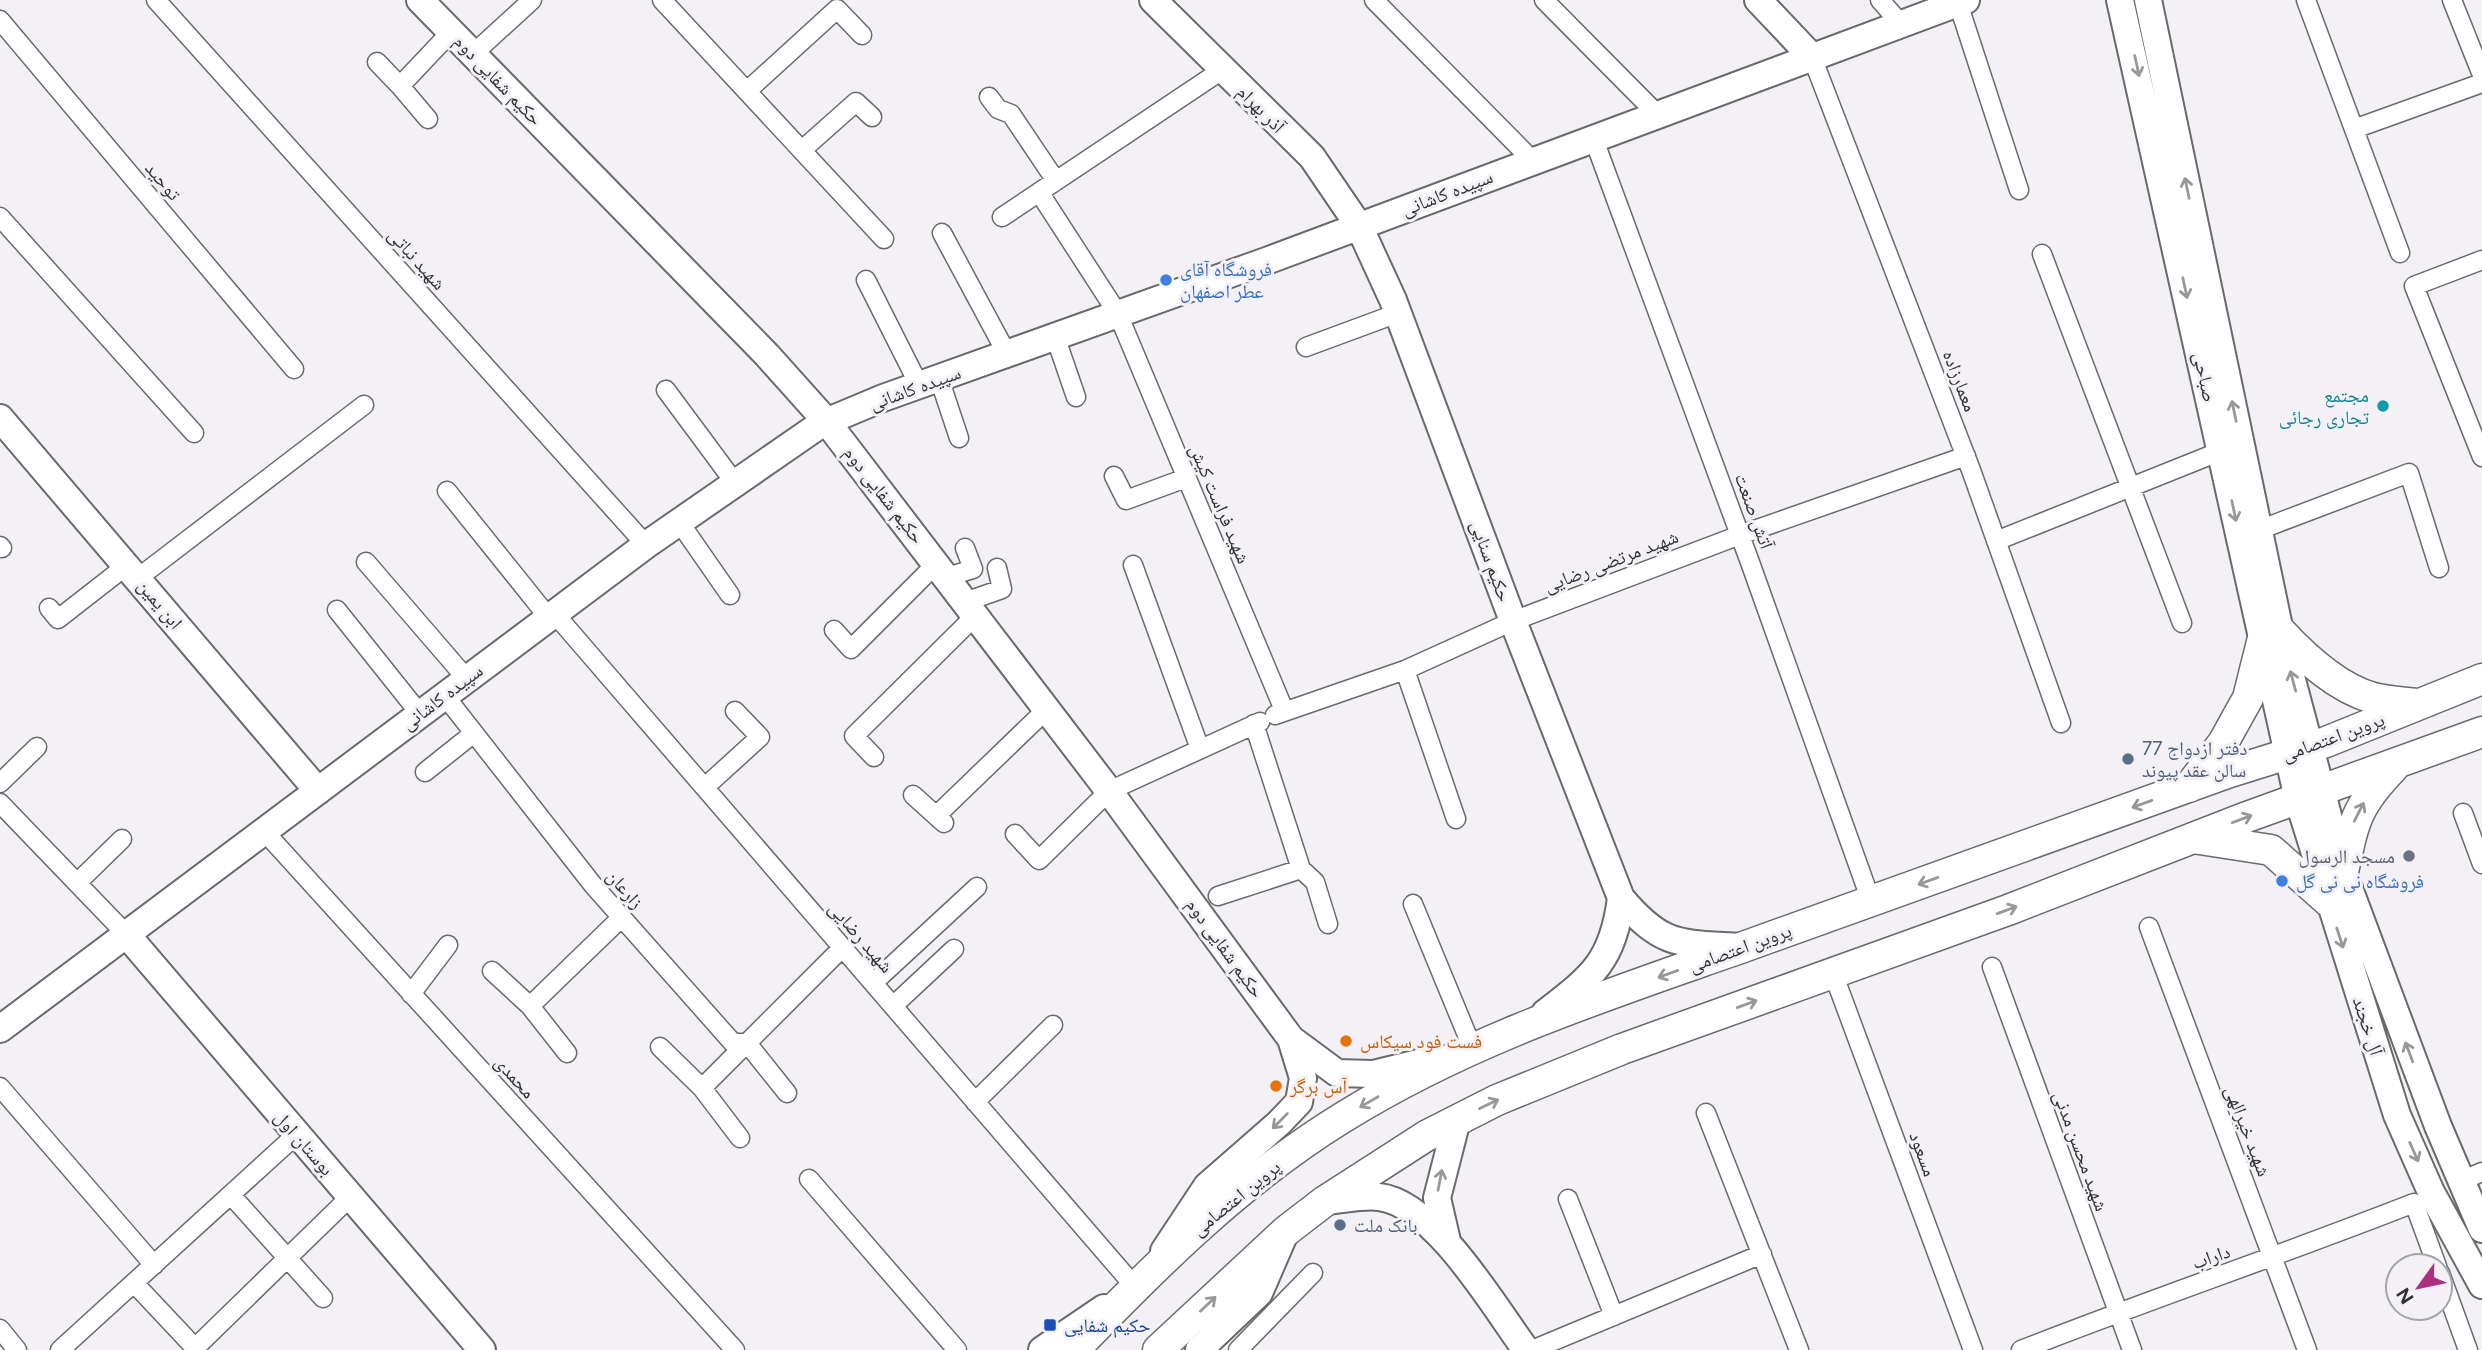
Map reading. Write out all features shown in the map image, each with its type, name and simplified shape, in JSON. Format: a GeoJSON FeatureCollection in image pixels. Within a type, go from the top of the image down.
{"type":"FeatureCollection","features":[{"type":"Feature","properties":{"kind":"main road"},"geometry":{"type":"LineString","coordinates":[[2189,787],[2223,743],[2248,698],[2271,637],[2352,688],[2373,698],[2421,704]]}},
{"type":"Feature","properties":{"kind":"main road","name":"پروین اعتصامی"},"geometry":{"type":"LineString","coordinates":[[1074,1350],[1155,1265],[1219,1209],[1340,1118],[1464,1050],[1742,947],[2189,787],[2298,751],[2482,679]]}},
{"type":"Feature","properties":{"kind":"main road"},"geometry":{"type":"LineString","coordinates":[[1158,1350],[1286,1231],[1325,1201],[1426,1136],[1497,1100],[1622,1049],[2482,732]]}},
{"type":"Feature","properties":{"kind":"main road"},"geometry":{"type":"LineString","coordinates":[[2343,872],[2355,816],[2376,785],[2396,764]]}},
{"type":"Feature","properties":{"kind":"main road"},"geometry":{"type":"LineString","coordinates":[[2193,838],[2271,850],[2328,901]]}},
{"type":"Feature","properties":{"kind":"street","name":"شهید نباتی"},"geometry":{"type":"LineString","coordinates":[[156,0],[646,545]]}},
{"type":"Feature","properties":{"kind":"street","name":"حکیم شفایی دوم"},"geometry":{"type":"LineString","coordinates":[[420,0],[767,355],[827,422],[1110,791],[1291,1038]]}},
{"type":"Feature","properties":{"kind":"street"},"geometry":{"type":"LineString","coordinates":[[473,54],[532,0]]}},
{"type":"Feature","properties":{"kind":"street"},"geometry":{"type":"LineString","coordinates":[[662,0],[884,239]]}},
{"type":"Feature","properties":{"kind":"street"},"geometry":{"type":"LineString","coordinates":[[1374,0],[1532,160]]}},
{"type":"Feature","properties":{"kind":"street"},"geometry":{"type":"LineString","coordinates":[[1544,0],[1657,114]]}},
{"type":"Feature","properties":{"kind":"street"},"geometry":{"type":"LineString","coordinates":[[1758,0],[1812,57]]}},
{"type":"Feature","properties":{"kind":"street"},"geometry":{"type":"LineString","coordinates":[[1880,0],[1900,24]]}},
{"type":"Feature","properties":{"kind":"street","name":"صباحی"},"geometry":{"type":"LineString","coordinates":[[2120,0],[2221,451],[2271,637],[2298,751]]}},
{"type":"Feature","properties":{"kind":"street","name":"صباحی"},"geometry":{"type":"LineString","coordinates":[[2148,0],[2259,530],[2271,637]]}},
{"type":"Feature","properties":{"kind":"street"},"geometry":{"type":"LineString","coordinates":[[2306,0],[2400,253]]}},
{"type":"Feature","properties":{"kind":"street"},"geometry":{"type":"LineString","coordinates":[[2452,0],[2482,75]]}},
{"type":"Feature","properties":{"kind":"street","name":"آذر بهرام"},"geometry":{"type":"LineString","coordinates":[[1157,1],[1222,70],[1312,157],[1359,226]]}},
{"type":"Feature","properties":{"kind":"street","name":"سپیده کاشانی"},"geometry":{"type":"LineString","coordinates":[[0,1029],[646,545],[827,422],[1962,1]]}},
{"type":"Feature","properties":{"kind":"street"},"geometry":{"type":"LineString","coordinates":[[1962,1],[2019,190]]}},
{"type":"Feature","properties":{"kind":"street"},"geometry":{"type":"LineString","coordinates":[[747,91],[837,9],[862,35]]}},
{"type":"Feature","properties":{"kind":"street","name":"توحید"},"geometry":{"type":"LineString","coordinates":[[0,20],[294,369]]}},
{"type":"Feature","properties":{"kind":"street"},"geometry":{"type":"LineString","coordinates":[[400,86],[452,32]]}},
{"type":"Feature","properties":{"kind":"street","name":"معمارزاده"},"geometry":{"type":"LineString","coordinates":[[1812,57],[1966,456],[2061,723]]}},
{"type":"Feature","properties":{"kind":"street"},"geometry":{"type":"LineString","coordinates":[[377,62],[428,120]]}},
{"type":"Feature","properties":{"kind":"street"},"geometry":{"type":"LineString","coordinates":[[1002,217],[1222,70]]}},
{"type":"Feature","properties":{"kind":"street"},"geometry":{"type":"LineString","coordinates":[[2354,129],[2482,83]]}},
{"type":"Feature","properties":{"kind":"street"},"geometry":{"type":"LineString","coordinates":[[989,97],[998,109],[1011,114],[1056,181]]}},
{"type":"Feature","properties":{"kind":"street"},"geometry":{"type":"LineString","coordinates":[[802,150],[856,102],[872,117]]}},
{"type":"Feature","properties":{"kind":"street","name":"آتش صنعت"},"geometry":{"type":"LineString","coordinates":[[1593,137],[1871,901]]}},
{"type":"Feature","properties":{"kind":"street","name":"شهید فراست کیش"},"geometry":{"type":"LineString","coordinates":[[1039,192],[1118,314],[1186,478],[1268,718],[1301,869],[1315,882],[1328,924]]}},
{"type":"Feature","properties":{"kind":"street"},"geometry":{"type":"LineString","coordinates":[[0,217],[194,433]]}},
{"type":"Feature","properties":{"kind":"street","name":"حکیم سنایی"},"geometry":{"type":"LineString","coordinates":[[1359,226],[1398,313],[1513,621],[1621,898]]}},
{"type":"Feature","properties":{"kind":"street"},"geometry":{"type":"LineString","coordinates":[[942,233],[1007,354]]}},
{"type":"Feature","properties":{"kind":"street"},"geometry":{"type":"LineString","coordinates":[[2042,254],[2182,623]]}},
{"type":"Feature","properties":{"kind":"street"},"geometry":{"type":"LineString","coordinates":[[2482,260],[2414,286],[2482,457]]}},
{"type":"Feature","properties":{"kind":"street"},"geometry":{"type":"LineString","coordinates":[[866,280],[929,382],[959,438]]}},
{"type":"Feature","properties":{"kind":"street"},"geometry":{"type":"LineString","coordinates":[[1306,346],[1398,313]]}},
{"type":"Feature","properties":{"kind":"street"},"geometry":{"type":"LineString","coordinates":[[1055,336],[1076,397]]}},
{"type":"Feature","properties":{"kind":"street"},"geometry":{"type":"LineString","coordinates":[[666,390],[736,483]]}},
{"type":"Feature","properties":{"kind":"street"},"geometry":{"type":"LineString","coordinates":[[48,608],[58,619],[132,572],[364,405]]}},
{"type":"Feature","properties":{"kind":"street","name":"ابن یمین"},"geometry":{"type":"LineString","coordinates":[[1,421],[318,791]]}},
{"type":"Feature","properties":{"kind":"street"},"geometry":{"type":"LineString","coordinates":[[1996,541],[2221,451]]}},
{"type":"Feature","properties":{"kind":"street","name":"شهید مرتضی رضایی"},"geometry":{"type":"LineString","coordinates":[[1015,834],[1039,860],[1110,791],[1268,718],[1405,670],[1513,621],[1740,535],[1966,456]]}},
{"type":"Feature","properties":{"kind":"street"},"geometry":{"type":"LineString","coordinates":[[2259,530],[2409,473],[2439,568]]}},
{"type":"Feature","properties":{"kind":"street"},"geometry":{"type":"LineString","coordinates":[[1114,476],[1126,500],[1186,478]]}},
{"type":"Feature","properties":{"kind":"street","name":"شهید رضایی"},"geometry":{"type":"LineString","coordinates":[[447,491],[552,616],[705,788],[1135,1287]]}},
{"type":"Feature","properties":{"kind":"street"},"geometry":{"type":"LineString","coordinates":[[680,523],[730,595]]}},
{"type":"Feature","properties":{"kind":"street"},"geometry":{"type":"LineString","coordinates":[[834,630],[850,649],[941,570],[973,569],[965,548]]}},
{"type":"Feature","properties":{"kind":"street"},"geometry":{"type":"LineString","coordinates":[[366,562],[466,678]]}},
{"type":"Feature","properties":{"kind":"street"},"geometry":{"type":"LineString","coordinates":[[1133,565],[1200,749]]}},
{"type":"Feature","properties":{"kind":"street"},"geometry":{"type":"LineString","coordinates":[[874,757],[854,736],[970,608],[1002,589],[996,568]]}},
{"type":"Feature","properties":{"kind":"street"},"geometry":{"type":"LineString","coordinates":[[337,610],[420,714]]}},
{"type":"Feature","properties":{"kind":"street"},"geometry":{"type":"LineString","coordinates":[[1405,670],[1456,819]]}},
{"type":"Feature","properties":{"kind":"street","name":"زارعان"},"geometry":{"type":"LineString","coordinates":[[445,696],[622,917],[733,1043],[747,1043],[787,1093]]}},
{"type":"Feature","properties":{"kind":"street"},"geometry":{"type":"LineString","coordinates":[[913,795],[941,820],[1047,709]]}},
{"type":"Feature","properties":{"kind":"street"},"geometry":{"type":"LineString","coordinates":[[705,788],[760,737],[735,711]]}},
{"type":"Feature","properties":{"kind":"street"},"geometry":{"type":"LineString","coordinates":[[425,772],[474,733]]}},
{"type":"Feature","properties":{"kind":"street"},"geometry":{"type":"LineString","coordinates":[[0,783],[37,747]]}},
{"type":"Feature","properties":{"kind":"street","name":"آل خجند"},"geometry":{"type":"LineString","coordinates":[[2298,751],[2310,795],[2328,901],[2398,1115],[2431,1192],[2482,1285]]}},
{"type":"Feature","properties":{"kind":"street","name":"آل خجند"},"geometry":{"type":"LineString","coordinates":[[2310,795],[2343,872],[2380,977],[2471,1177],[2482,1228]]}},
{"type":"Feature","properties":{"kind":"street"},"geometry":{"type":"LineString","coordinates":[[0,803],[126,934]]}},
{"type":"Feature","properties":{"kind":"street"},"geometry":{"type":"LineString","coordinates":[[2463,813],[2482,863]]}},
{"type":"Feature","properties":{"kind":"street","name":"محمدی"},"geometry":{"type":"LineString","coordinates":[[264,831],[735,1350]]}},
{"type":"Feature","properties":{"kind":"street"},"geometry":{"type":"LineString","coordinates":[[77,883],[122,839]]}},
{"type":"Feature","properties":{"kind":"street"},"geometry":{"type":"LineString","coordinates":[[1218,896],[1301,869]]}},
{"type":"Feature","properties":{"kind":"street"},"geometry":{"type":"LineString","coordinates":[[873,983],[977,887]]}},
{"type":"Feature","properties":{"kind":"street"},"geometry":{"type":"LineString","coordinates":[[1621,898],[1644,925],[1664,939],[1690,944],[1742,947]]}},
{"type":"Feature","properties":{"kind":"street"},"geometry":{"type":"LineString","coordinates":[[1531,1024],[1576,989],[1603,961],[1617,933],[1621,898]]}},
{"type":"Feature","properties":{"kind":"street"},"geometry":{"type":"LineString","coordinates":[[1291,1038],[1328,1068],[1352,1075],[1373,1074],[1464,1050],[1413,904]]}},
{"type":"Feature","properties":{"kind":"street"},"geometry":{"type":"LineString","coordinates":[[530,1006],[622,917]]}},
{"type":"Feature","properties":{"kind":"street","name":"شهید خیرالهی"},"geometry":{"type":"LineString","coordinates":[[2149,928],[2307,1350]]}},
{"type":"Feature","properties":{"kind":"street","name":"بوستان اول"},"geometry":{"type":"LineString","coordinates":[[126,934],[482,1350]]}},
{"type":"Feature","properties":{"kind":"street"},"geometry":{"type":"LineString","coordinates":[[411,993],[448,945]]}},
{"type":"Feature","properties":{"kind":"street"},"geometry":{"type":"LineString","coordinates":[[702,1088],[843,947]]}},
{"type":"Feature","properties":{"kind":"street"},"geometry":{"type":"LineString","coordinates":[[893,1006],[954,949]]}},
{"type":"Feature","properties":{"kind":"street","name":"شهید محسن مدنی"},"geometry":{"type":"LineString","coordinates":[[1992,967],[2132,1350]]}},
{"type":"Feature","properties":{"kind":"street"},"geometry":{"type":"LineString","coordinates":[[492,971],[530,1006],[567,1053]]}},
{"type":"Feature","properties":{"kind":"street","name":"مسعود"},"geometry":{"type":"LineString","coordinates":[[1833,973],[1973,1350]]}},
{"type":"Feature","properties":{"kind":"street"},"geometry":{"type":"LineString","coordinates":[[975,1102],[1053,1025]]}},
{"type":"Feature","properties":{"kind":"street"},"geometry":{"type":"LineString","coordinates":[[1155,1265],[1207,1186],[1299,1102],[1303,1078],[1291,1038]]}},
{"type":"Feature","properties":{"kind":"street"},"geometry":{"type":"LineString","coordinates":[[660,1046],[702,1088],[740,1138]]}},
{"type":"Feature","properties":{"kind":"street"},"geometry":{"type":"LineString","coordinates":[[0,1087],[153,1265]]}},
{"type":"Feature","properties":{"kind":"street"},"geometry":{"type":"LineString","coordinates":[[1706,1113],[1799,1350]]}},
{"type":"Feature","properties":{"kind":"street"},"geometry":{"type":"LineString","coordinates":[[1447,1241],[1437,1198],[1457,1120]]}},
{"type":"Feature","properties":{"kind":"street"},"geometry":{"type":"LineString","coordinates":[[60,1350],[296,1135]]}},
{"type":"Feature","properties":{"kind":"street"},"geometry":{"type":"LineString","coordinates":[[809,1179],[957,1350]]}},
{"type":"Feature","properties":{"kind":"street"},"geometry":{"type":"LineString","coordinates":[[231,1195],[323,1298]]}},
{"type":"Feature","properties":{"kind":"street"},"geometry":{"type":"LineString","coordinates":[[134,1283],[196,1349],[351,1196]]}},
{"type":"Feature","properties":{"kind":"street"},"geometry":{"type":"LineString","coordinates":[[1325,1201],[1381,1197],[1415,1213],[1447,1241],[1526,1350]]}},
{"type":"Feature","properties":{"kind":"street"},"geometry":{"type":"LineString","coordinates":[[1568,1199],[1614,1316]]}},
{"type":"Feature","properties":{"kind":"street","name":"داراب"},"geometry":{"type":"LineString","coordinates":[[2021,1350],[2118,1312],[2274,1258],[2414,1203],[2432,1252]]}},
{"type":"Feature","properties":{"kind":"street"},"geometry":{"type":"LineString","coordinates":[[1199,1350],[1259,1293],[1286,1231]]}},
{"type":"Feature","properties":{"kind":"street"},"geometry":{"type":"LineString","coordinates":[[1532,1350],[1762,1254]]}},
{"type":"Feature","properties":{"kind":"street"},"geometry":{"type":"LineString","coordinates":[[1238,1350],[1313,1273]]}},
{"type":"Feature","properties":{"kind":"street"},"geometry":{"type":"LineString","coordinates":[[1042,1350],[1135,1287]]}},
{"type":"Feature","properties":{"kind":"street"},"geometry":{"type":"LineString","coordinates":[[2454,1312],[2468,1350]]}},
{"type":"Feature","properties":{"kind":"street"},"geometry":{"type":"LineString","coordinates":[[0,1329],[18,1350]]}},
{"type":"Feature","properties":{"kind":"place","name":"فروشگاه آقای عطر اصفهان"},"geometry":{"type":"Point","coordinates":[1166,280]}},
{"type":"Feature","properties":{"kind":"place","name":"مجتمع تجاری رجائی"},"geometry":{"type":"Point","coordinates":[2383,406]}},
{"type":"Feature","properties":{"kind":"place","name":"دفتر ازدواج 77 سالن عقد پیوند"},"geometry":{"type":"Point","coordinates":[2128,759]}},
{"type":"Feature","properties":{"kind":"place","name":"مسجد الرسول"},"geometry":{"type":"Point","coordinates":[2409,856]}},
{"type":"Feature","properties":{"kind":"place","name":"فروشگاه نی نی گل"},"geometry":{"type":"Point","coordinates":[2282,881]}},
{"type":"Feature","properties":{"kind":"place","name":"فست فود سیکاس"},"geometry":{"type":"Point","coordinates":[1346,1041]}},
{"type":"Feature","properties":{"kind":"place","name":"آس برگر"},"geometry":{"type":"Point","coordinates":[1276,1086]}},
{"type":"Feature","properties":{"kind":"place","name":"بانک ملت"},"geometry":{"type":"Point","coordinates":[1340,1225]}},
{"type":"Feature","properties":{"kind":"place","name":"حکیم شفایی"},"geometry":{"type":"Point","coordinates":[1050,1325]}}]}
